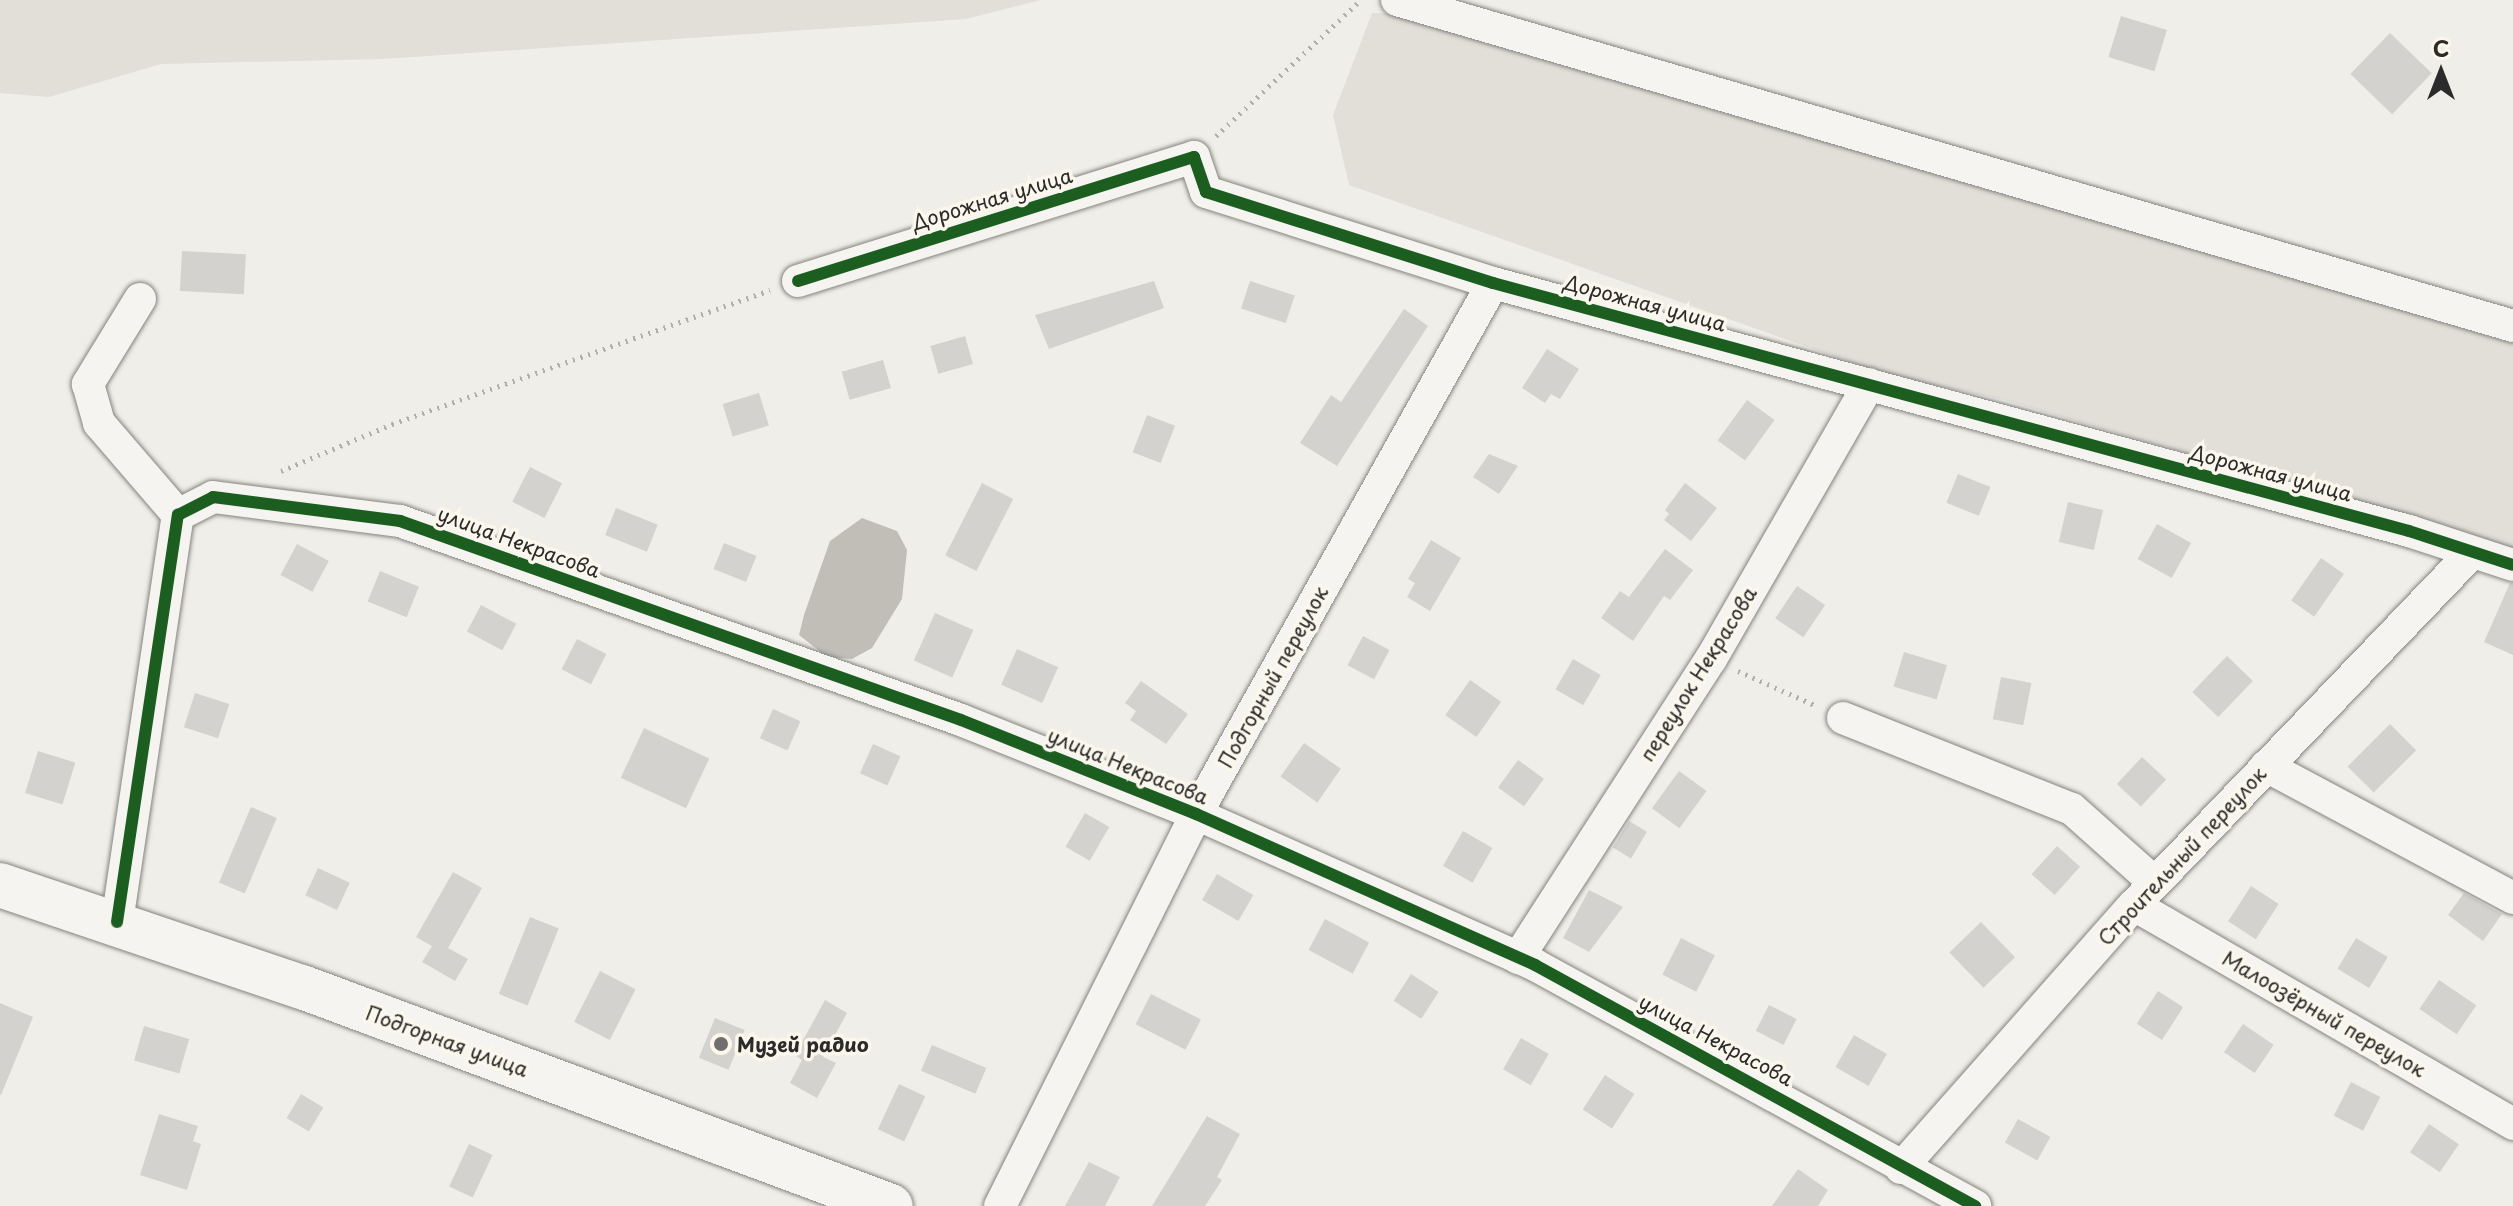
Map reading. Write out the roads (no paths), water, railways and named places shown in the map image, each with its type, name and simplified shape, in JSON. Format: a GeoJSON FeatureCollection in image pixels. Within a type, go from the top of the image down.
{"type":"FeatureCollection","features":[{"type":"Feature","properties":{"kind":"main road","name":"Подгорная улица"},"geometry":{"type":"LineString","coordinates":[[0,885],[117,922],[891,1206]]}},
{"type":"Feature","properties":{"kind":"street"},"geometry":{"type":"LineString","coordinates":[[1397,0],[2513,326]]}},
{"type":"Feature","properties":{"kind":"street","name":"Дорожная улица"},"geometry":{"type":"LineString","coordinates":[[798,281],[1194,157],[1206,192],[1493,283],[2409,531],[2513,565]]}},
{"type":"Feature","properties":{"kind":"street","name":"Подгорный переулок"},"geometry":{"type":"LineString","coordinates":[[1000,1206],[1196,814],[1493,283]]}},
{"type":"Feature","properties":{"kind":"street"},"geometry":{"type":"LineString","coordinates":[[117,922],[178,515],[99,423],[88,384],[140,299]]}},
{"type":"Feature","properties":{"kind":"street","name":"переулок Некрасова"},"geometry":{"type":"LineString","coordinates":[[1518,958],[1711,659],[1869,384]]}},
{"type":"Feature","properties":{"kind":"street","name":"улица Некрасова"},"geometry":{"type":"LineString","coordinates":[[178,515],[213,497],[400,521],[961,720],[1196,814],[1518,958],[1858,1139],[1901,1168],[1975,1206]]}},
{"type":"Feature","properties":{"kind":"street","name":"Строительный переулок"},"geometry":{"type":"LineString","coordinates":[[1901,1168],[2145,894],[2471,553]]}},
{"type":"Feature","properties":{"kind":"street","name":"Малоозёрный переулок"},"geometry":{"type":"LineString","coordinates":[[1843,718],[2072,809],[2145,894],[2513,1124]]}},
{"type":"Feature","properties":{"kind":"street"},"geometry":{"type":"LineString","coordinates":[[2266,766],[2513,898]]}},
{"type":"Feature","properties":{"kind":"place","name":"Музей радио"},"geometry":{"type":"Point","coordinates":[721,1044]}}]}
